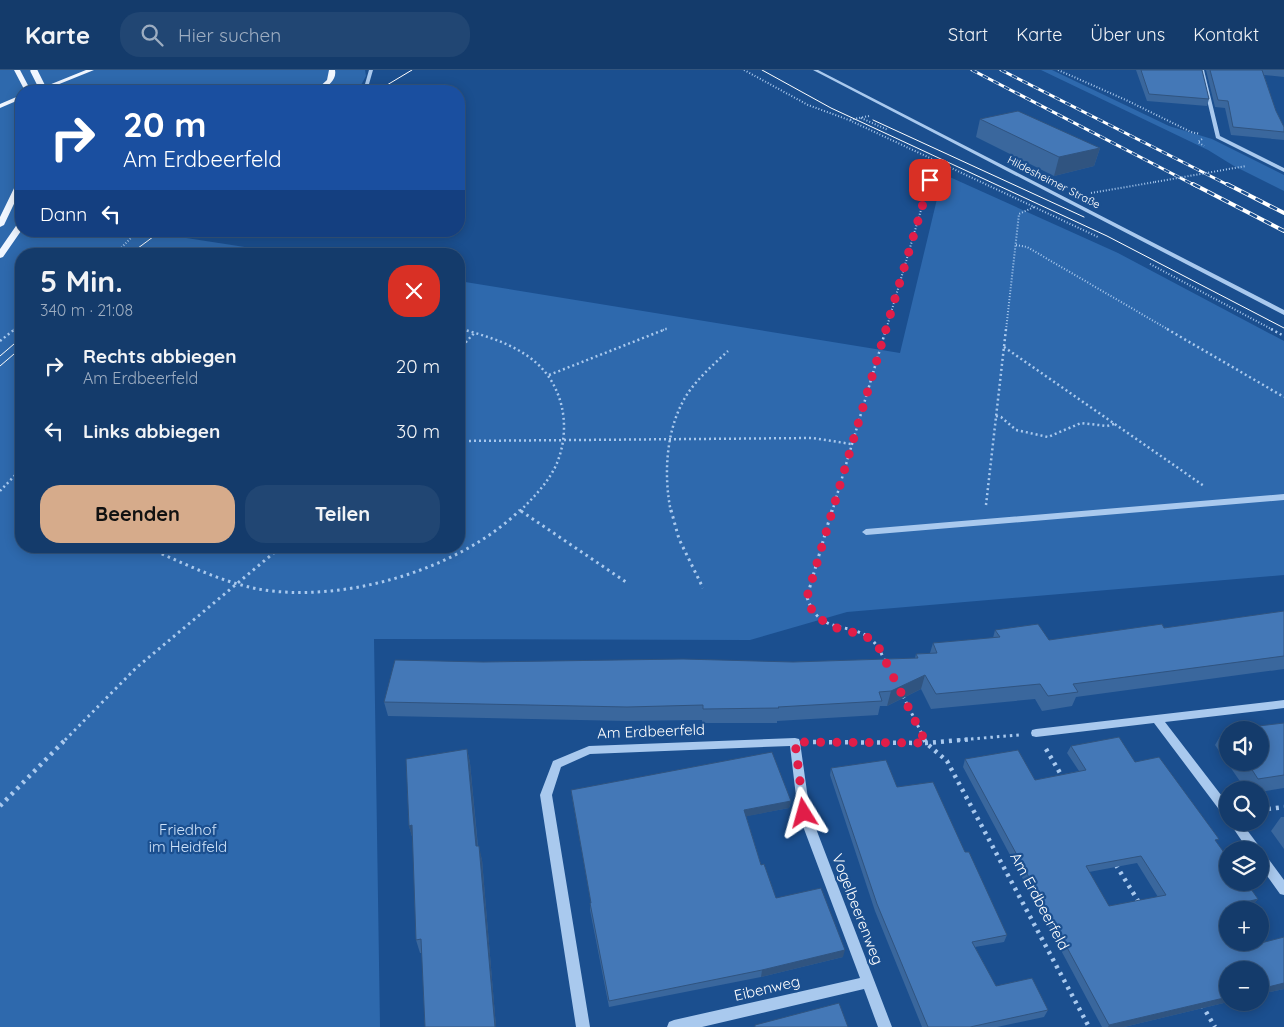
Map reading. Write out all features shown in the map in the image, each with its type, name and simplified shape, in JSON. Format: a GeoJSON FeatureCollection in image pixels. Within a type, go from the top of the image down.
{"type":"FeatureCollection","features":[{"type":"Feature","properties":{"kind":"main road"},"geometry":{"type":"LineString","coordinates":[[34,70],[41,85]]}},
{"type":"Feature","properties":{"kind":"main road"},"geometry":{"type":"LineString","coordinates":[[52,85],[92,70]]}},
{"type":"Feature","properties":{"kind":"main road"},"geometry":{"type":"LineString","coordinates":[[325,85],[330,81],[333,73],[332,70]]}},
{"type":"Feature","properties":{"kind":"main road"},"geometry":{"type":"LineString","coordinates":[[19,73],[25,85]]}},
{"type":"Feature","properties":{"kind":"main road"},"geometry":{"type":"LineString","coordinates":[[0,102],[15,98]]}},
{"type":"Feature","properties":{"kind":"main road"},"geometry":{"type":"LineString","coordinates":[[0,106],[15,100]]}},
{"type":"Feature","properties":{"kind":"main road"},"geometry":{"type":"LineString","coordinates":[[0,225],[15,194]]}},
{"type":"Feature","properties":{"kind":"main road"},"geometry":{"type":"LineString","coordinates":[[0,256],[15,234]]}},
{"type":"Feature","properties":{"kind":"street"},"geometry":{"type":"LineString","coordinates":[[366,85],[371,70]]}},
{"type":"Feature","properties":{"kind":"street","name":"Hildesheimer Straße"},"geometry":{"type":"LineString","coordinates":[[815,70],[1284,314]]}},
{"type":"Feature","properties":{"kind":"street"},"geometry":{"type":"LineString","coordinates":[[1202,70],[1218,136],[1284,170]]}},
{"type":"Feature","properties":{"kind":"street"},"geometry":{"type":"LineString","coordinates":[[866,532],[1284,497]]}},
{"type":"Feature","properties":{"kind":"street"},"geometry":{"type":"LineString","coordinates":[[1036,733],[1284,704]]}},
{"type":"Feature","properties":{"kind":"street"},"geometry":{"type":"LineString","coordinates":[[1157,719],[1219,801]]}},
{"type":"Feature","properties":{"kind":"street","name":"Vogelbeerenweg"},"geometry":{"type":"LineString","coordinates":[[795,742],[804,813],[885,1027]]}},
{"type":"Feature","properties":{"kind":"street","name":"Am Erdbeerfeld"},"geometry":{"type":"LineString","coordinates":[[583,1027],[546,795],[557,764],[589,750],[795,742]]}},
{"type":"Feature","properties":{"kind":"street"},"geometry":{"type":"LineString","coordinates":[[1269,869],[1284,890]]}},
{"type":"Feature","properties":{"kind":"street","name":"Eibenweg"},"geometry":{"type":"LineString","coordinates":[[674,1027],[868,982]]}},
{"type":"Feature","properties":{"kind":"path"},"geometry":{"type":"LineString","coordinates":[[744,70],[824,114],[849,120],[1103,240]]}},
{"type":"Feature","properties":{"kind":"path"},"geometry":{"type":"LineString","coordinates":[[1058,70],[1126,100],[1191,132],[1218,136]]}},
{"type":"Feature","properties":{"kind":"path"},"geometry":{"type":"LineString","coordinates":[[849,120],[866,116]]}},
{"type":"Feature","properties":{"kind":"path"},"geometry":{"type":"LineString","coordinates":[[860,118],[888,130]]}},
{"type":"Feature","properties":{"kind":"path"},"geometry":{"type":"LineString","coordinates":[[888,665],[879,648],[866,636],[837,628],[818,618],[810,607],[807,597],[935,162]]}},
{"type":"Feature","properties":{"kind":"path"},"geometry":{"type":"LineString","coordinates":[[1065,199],[1246,166]]}},
{"type":"Feature","properties":{"kind":"path"},"geometry":{"type":"LineString","coordinates":[[994,521],[986,504],[1019,214],[1034,207]]}},
{"type":"Feature","properties":{"kind":"path"},"geometry":{"type":"LineString","coordinates":[[121,248],[132,237]]}},
{"type":"Feature","properties":{"kind":"path"},"geometry":{"type":"LineString","coordinates":[[1016,246],[1027,248],[1284,397]]}},
{"type":"Feature","properties":{"kind":"path"},"geometry":{"type":"LineString","coordinates":[[1146,262],[1284,336]]}},
{"type":"Feature","properties":{"kind":"path"},"geometry":{"type":"LineString","coordinates":[[549,375],[668,328]]}},
{"type":"Feature","properties":{"kind":"path"},"geometry":{"type":"LineString","coordinates":[[0,341],[15,329]]}},
{"type":"Feature","properties":{"kind":"path"},"geometry":{"type":"LineString","coordinates":[[465,330],[501,340],[521,351],[549,375],[559,390],[564,406],[564,440],[559,461],[550,478],[540,492],[521,511],[481,541],[465,550]]}},
{"type":"Feature","properties":{"kind":"path"},"geometry":{"type":"LineString","coordinates":[[465,343],[475,332]]}},
{"type":"Feature","properties":{"kind":"path"},"geometry":{"type":"LineString","coordinates":[[1003,347],[1227,502]]}},
{"type":"Feature","properties":{"kind":"path"},"geometry":{"type":"LineString","coordinates":[[703,588],[673,522],[668,478],[670,440],[675,420],[684,399],[698,380],[728,351]]}},
{"type":"Feature","properties":{"kind":"path"},"geometry":{"type":"LineString","coordinates":[[996,416],[1016,430],[1048,437],[1081,423],[1107,426],[1115,424]]}},
{"type":"Feature","properties":{"kind":"path"},"geometry":{"type":"LineString","coordinates":[[465,441],[813,438],[851,444]]}},
{"type":"Feature","properties":{"kind":"path"},"geometry":{"type":"LineString","coordinates":[[0,492],[15,476]]}},
{"type":"Feature","properties":{"kind":"path"},"geometry":{"type":"LineString","coordinates":[[521,511],[626,582]]}},
{"type":"Feature","properties":{"kind":"path"},"geometry":{"type":"LineString","coordinates":[[161,553],[237,584],[276,592],[323,591],[374,582],[409,573],[458,553]]}},
{"type":"Feature","properties":{"kind":"path"},"geometry":{"type":"LineString","coordinates":[[0,806],[136,668],[274,553]]}},
{"type":"Feature","properties":{"kind":"path"},"geometry":{"type":"LineString","coordinates":[[900,691],[926,743]]}},
{"type":"Feature","properties":{"kind":"path"},"geometry":{"type":"LineString","coordinates":[[795,742],[926,743],[1036,733],[1067,784]]}},
{"type":"Feature","properties":{"kind":"path","name":"Am Erdbeerfeld"},"geometry":{"type":"LineString","coordinates":[[926,743],[947,761],[1089,1027]]}},
{"type":"Feature","properties":{"kind":"path"},"geometry":{"type":"LineString","coordinates":[[1269,809],[1284,807]]}},
{"type":"Feature","properties":{"kind":"path"},"geometry":{"type":"LineString","coordinates":[[1113,859],[1144,909]]}},
{"type":"Feature","properties":{"kind":"path"},"geometry":{"type":"LineString","coordinates":[[1200,1002],[1215,1027]]}},
{"type":"Feature","properties":{"kind":"green space","name":"Friedhof im Heidfeld"},"geometry":{"type":"Polygon","coordinates":[[[0,70],[365,70],[366,76],[361,85],[15,85],[15,237],[180,237],[251,248],[15,248],[15,553],[465,553],[465,282],[900,353],[943,174],[1118,253],[1284,341],[1284,575],[847,612],[750,640],[374,639],[380,1027],[0,1027],[0,70]]]}},
{"type":"Feature","properties":{"kind":"green space"},"geometry":{"type":"Polygon","coordinates":[[[1041,70],[1052,70],[1169,126],[1212,139],[1284,175],[1284,191],[1234,166],[1208,150],[1041,70]]]}},
{"type":"Feature","properties":{"kind":"building"},"geometry":{"type":"Polygon","coordinates":[[[1141,70],[1202,70],[1209,99],[1149,94],[1141,70]]]}},
{"type":"Feature","properties":{"kind":"building"},"geometry":{"type":"Polygon","coordinates":[[[1210,70],[1262,70],[1276,111],[1284,127],[1284,132],[1233,127],[1228,101],[1218,100],[1210,70]]]}},
{"type":"Feature","properties":{"kind":"building"},"geometry":{"type":"Polygon","coordinates":[[[1018,111],[1100,148],[1059,157],[980,119],[1018,111]]]}},
{"type":"Feature","properties":{"kind":"building"},"geometry":{"type":"Polygon","coordinates":[[[1284,611],[1284,656],[1073,684],[1078,692],[1048,696],[1040,684],[936,694],[925,675],[891,691],[879,692],[882,701],[779,708],[703,709],[703,705],[627,707],[384,702],[395,660],[483,662],[683,659],[793,662],[918,658],[916,654],[937,653],[933,643],[1000,637],[995,630],[1038,624],[1049,640],[1162,624],[1164,628],[1284,611]]]}},
{"type":"Feature","properties":{"kind":"building"},"geometry":{"type":"Polygon","coordinates":[[[1284,723],[1284,775],[1258,779],[1253,771],[1269,771],[1269,725],[1284,723]]]}},
{"type":"Feature","properties":{"kind":"building"},"geometry":{"type":"Polygon","coordinates":[[[1119,737],[1135,762],[1159,757],[1219,839],[1215,840],[1219,846],[1219,891],[1252,891],[1258,899],[1250,901],[1219,901],[1219,951],[1269,951],[1269,941],[1284,937],[1284,983],[1269,987],[1269,961],[1219,961],[1219,999],[1109,1025],[965,759],[1018,750],[1035,780],[1086,770],[1071,746],[1119,737]],[[1141,856],[1086,866],[1109,906],[1166,895],[1141,856]]]}},
{"type":"Feature","properties":{"kind":"building"},"geometry":{"type":"Polygon","coordinates":[[[467,749],[476,846],[479,846],[495,1027],[425,1027],[421,939],[416,940],[412,825],[409,826],[406,759],[467,749]]]}},
{"type":"Feature","properties":{"kind":"building"},"geometry":{"type":"Polygon","coordinates":[[[772,752],[791,801],[744,810],[761,865],[764,864],[776,898],[821,888],[845,950],[762,970],[609,1001],[571,790],[772,752]]]}},
{"type":"Feature","properties":{"kind":"building"},"geometry":{"type":"Polygon","coordinates":[[[886,760],[897,787],[933,782],[965,852],[969,852],[1007,935],[972,942],[996,986],[1032,978],[1048,1010],[970,1027],[928,1027],[877,904],[831,768],[886,760]]]}},
{"type":"Feature","properties":{"kind":"building"},"geometry":{"type":"Polygon","coordinates":[[[839,1003],[848,1027],[755,1027],[755,1025],[839,1003]]]}},
{"type":"Feature","properties":{"kind":"tram line"},"geometry":{"type":"LineString","coordinates":[[387,85],[412,70]]}},
{"type":"Feature","properties":{"kind":"tram line"},"geometry":{"type":"LineString","coordinates":[[762,70],[831,108],[1107,236],[1284,328]]}},
{"type":"Feature","properties":{"kind":"tram line"},"geometry":{"type":"LineString","coordinates":[[873,120],[1084,217]]}},
{"type":"Feature","properties":{"kind":"tram line"},"geometry":{"type":"LineString","coordinates":[[138,248],[153,237]]}},
{"type":"Feature","properties":{"kind":"tram line"},"geometry":{"type":"LineString","coordinates":[[0,356],[15,343]]}},
{"type":"Feature","properties":{"kind":"tram line"},"geometry":{"type":"LineString","coordinates":[[0,366],[15,353]]}},
{"type":"Feature","properties":{"kind":"railway"},"geometry":{"type":"LineString","coordinates":[[972,70],[1196,186]]}},
{"type":"Feature","properties":{"kind":"railway"},"geometry":{"type":"LineString","coordinates":[[1001,70],[1230,186]]}},
{"type":"Feature","properties":{"kind":"railway"},"geometry":{"type":"LineString","coordinates":[[1193,184],[1284,231]]}},
{"type":"Feature","properties":{"kind":"railway"},"geometry":{"type":"LineString","coordinates":[[1227,184],[1284,213]]}},
{"type":"Feature","properties":{"kind":"route"},"geometry":{"type":"LineString","coordinates":[[804,813],[795,742],[926,743],[879,648],[866,636],[837,628],[818,618],[810,607],[807,597],[930,180]]}}]}
